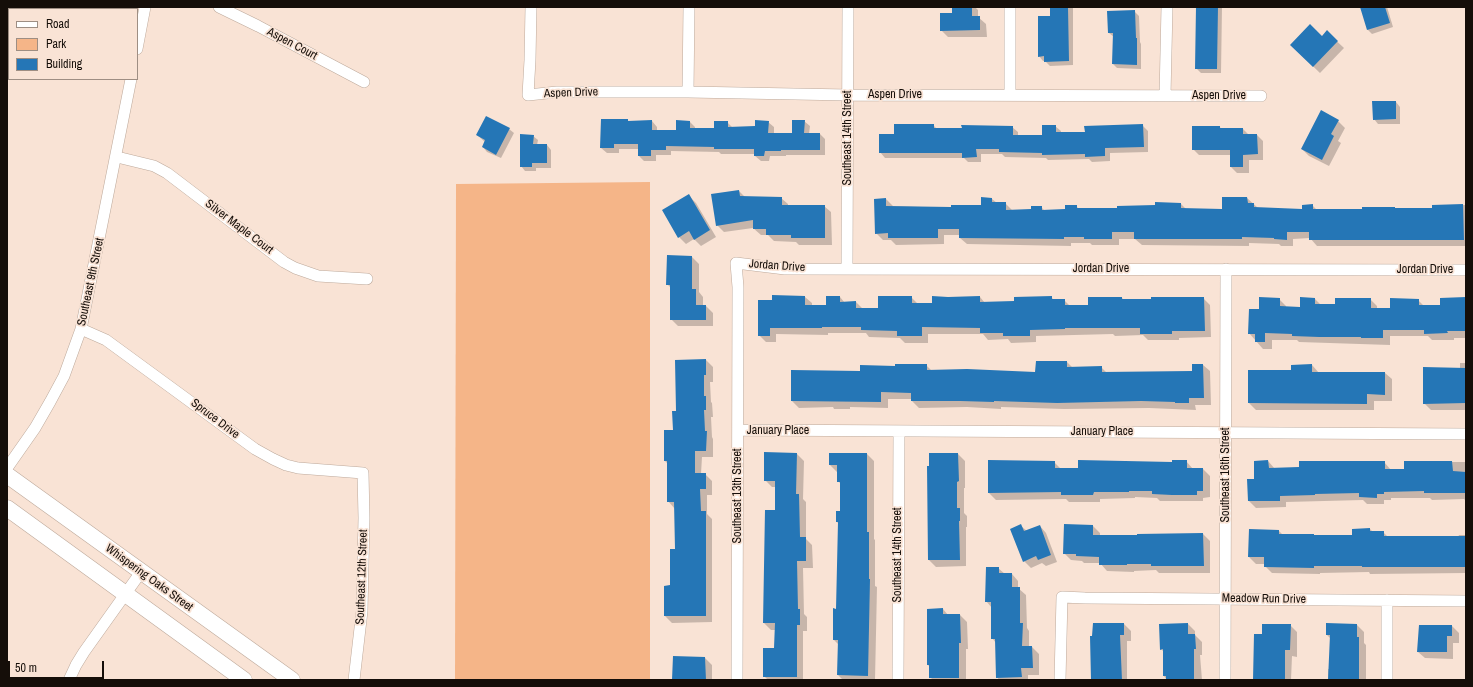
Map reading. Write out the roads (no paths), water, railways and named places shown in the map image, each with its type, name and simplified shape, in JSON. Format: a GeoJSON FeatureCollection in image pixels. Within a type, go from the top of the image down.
{"type":"FeatureCollection","features":[{"type":"Feature","properties":{"kind":"street"},"geometry":{"type":"LineString","coordinates":[[138,44],[145,7]]}},
{"type":"Feature","properties":{"kind":"street","name":"Aspen Court"},"geometry":{"type":"LineString","coordinates":[[219,7],[364,82]]}},
{"type":"Feature","properties":{"kind":"street","name":"Aspen Drive"},"geometry":{"type":"LineString","coordinates":[[531,7],[528,95],[557,92],[688,92],[848,95],[1010,94],[1261,96]]}},
{"type":"Feature","properties":{"kind":"street"},"geometry":{"type":"LineString","coordinates":[[688,92],[689,7]]}},
{"type":"Feature","properties":{"kind":"street","name":"Southeast 14th Street"},"geometry":{"type":"LineString","coordinates":[[847,268],[848,7]]}},
{"type":"Feature","properties":{"kind":"street"},"geometry":{"type":"LineString","coordinates":[[1010,7],[1010,94]]}},
{"type":"Feature","properties":{"kind":"street"},"geometry":{"type":"LineString","coordinates":[[1166,96],[1167,7]]}},
{"type":"Feature","properties":{"kind":"street","name":"Southeast 9th Street"},"geometry":{"type":"LineString","coordinates":[[7,468],[36,428],[64,376],[81,329],[117,157],[131,80]]}},
{"type":"Feature","properties":{"kind":"street","name":"Silver Maple Court"},"geometry":{"type":"LineString","coordinates":[[117,157],[154,166],[167,173],[284,262],[295,268],[318,276],[367,279]]}},
{"type":"Feature","properties":{"kind":"street","name":"Jordan Drive"},"geometry":{"type":"LineString","coordinates":[[736,263],[785,269],[1466,270]]}},
{"type":"Feature","properties":{"kind":"street","name":"Southeast 13th Street"},"geometry":{"type":"LineString","coordinates":[[736,263],[738,287],[737,680]]}},
{"type":"Feature","properties":{"kind":"street","name":"Southeast 16th Street"},"geometry":{"type":"LineString","coordinates":[[1225,680],[1226,269]]}},
{"type":"Feature","properties":{"kind":"street","name":"Spruce Drive"},"geometry":{"type":"LineString","coordinates":[[81,329],[106,340],[255,449],[273,459],[286,465],[298,468],[363,473]]}},
{"type":"Feature","properties":{"kind":"street","name":"January Place"},"geometry":{"type":"LineString","coordinates":[[738,430],[1466,434]]}},
{"type":"Feature","properties":{"kind":"street","name":"Southeast 14th Street"},"geometry":{"type":"LineString","coordinates":[[898,680],[899,430]]}},
{"type":"Feature","properties":{"kind":"street","name":"Southeast 12th Street"},"geometry":{"type":"LineString","coordinates":[[354,680],[362,611],[364,518],[363,473]]}},
{"type":"Feature","properties":{"kind":"street","name":"Whispering Oaks Street"},"geometry":{"type":"LineString","coordinates":[[7,475],[292,680]]}},
{"type":"Feature","properties":{"kind":"street"},"geometry":{"type":"LineString","coordinates":[[7,508],[244,680]]}},
{"type":"Feature","properties":{"kind":"street"},"geometry":{"type":"LineString","coordinates":[[69,680],[76,664],[84,652],[141,572]]}},
{"type":"Feature","properties":{"kind":"street","name":"Meadow Run Drive"},"geometry":{"type":"LineString","coordinates":[[1060,680],[1062,597],[1466,601]]}},
{"type":"Feature","properties":{"kind":"street"},"geometry":{"type":"LineString","coordinates":[[1387,680],[1388,600]]}}]}
